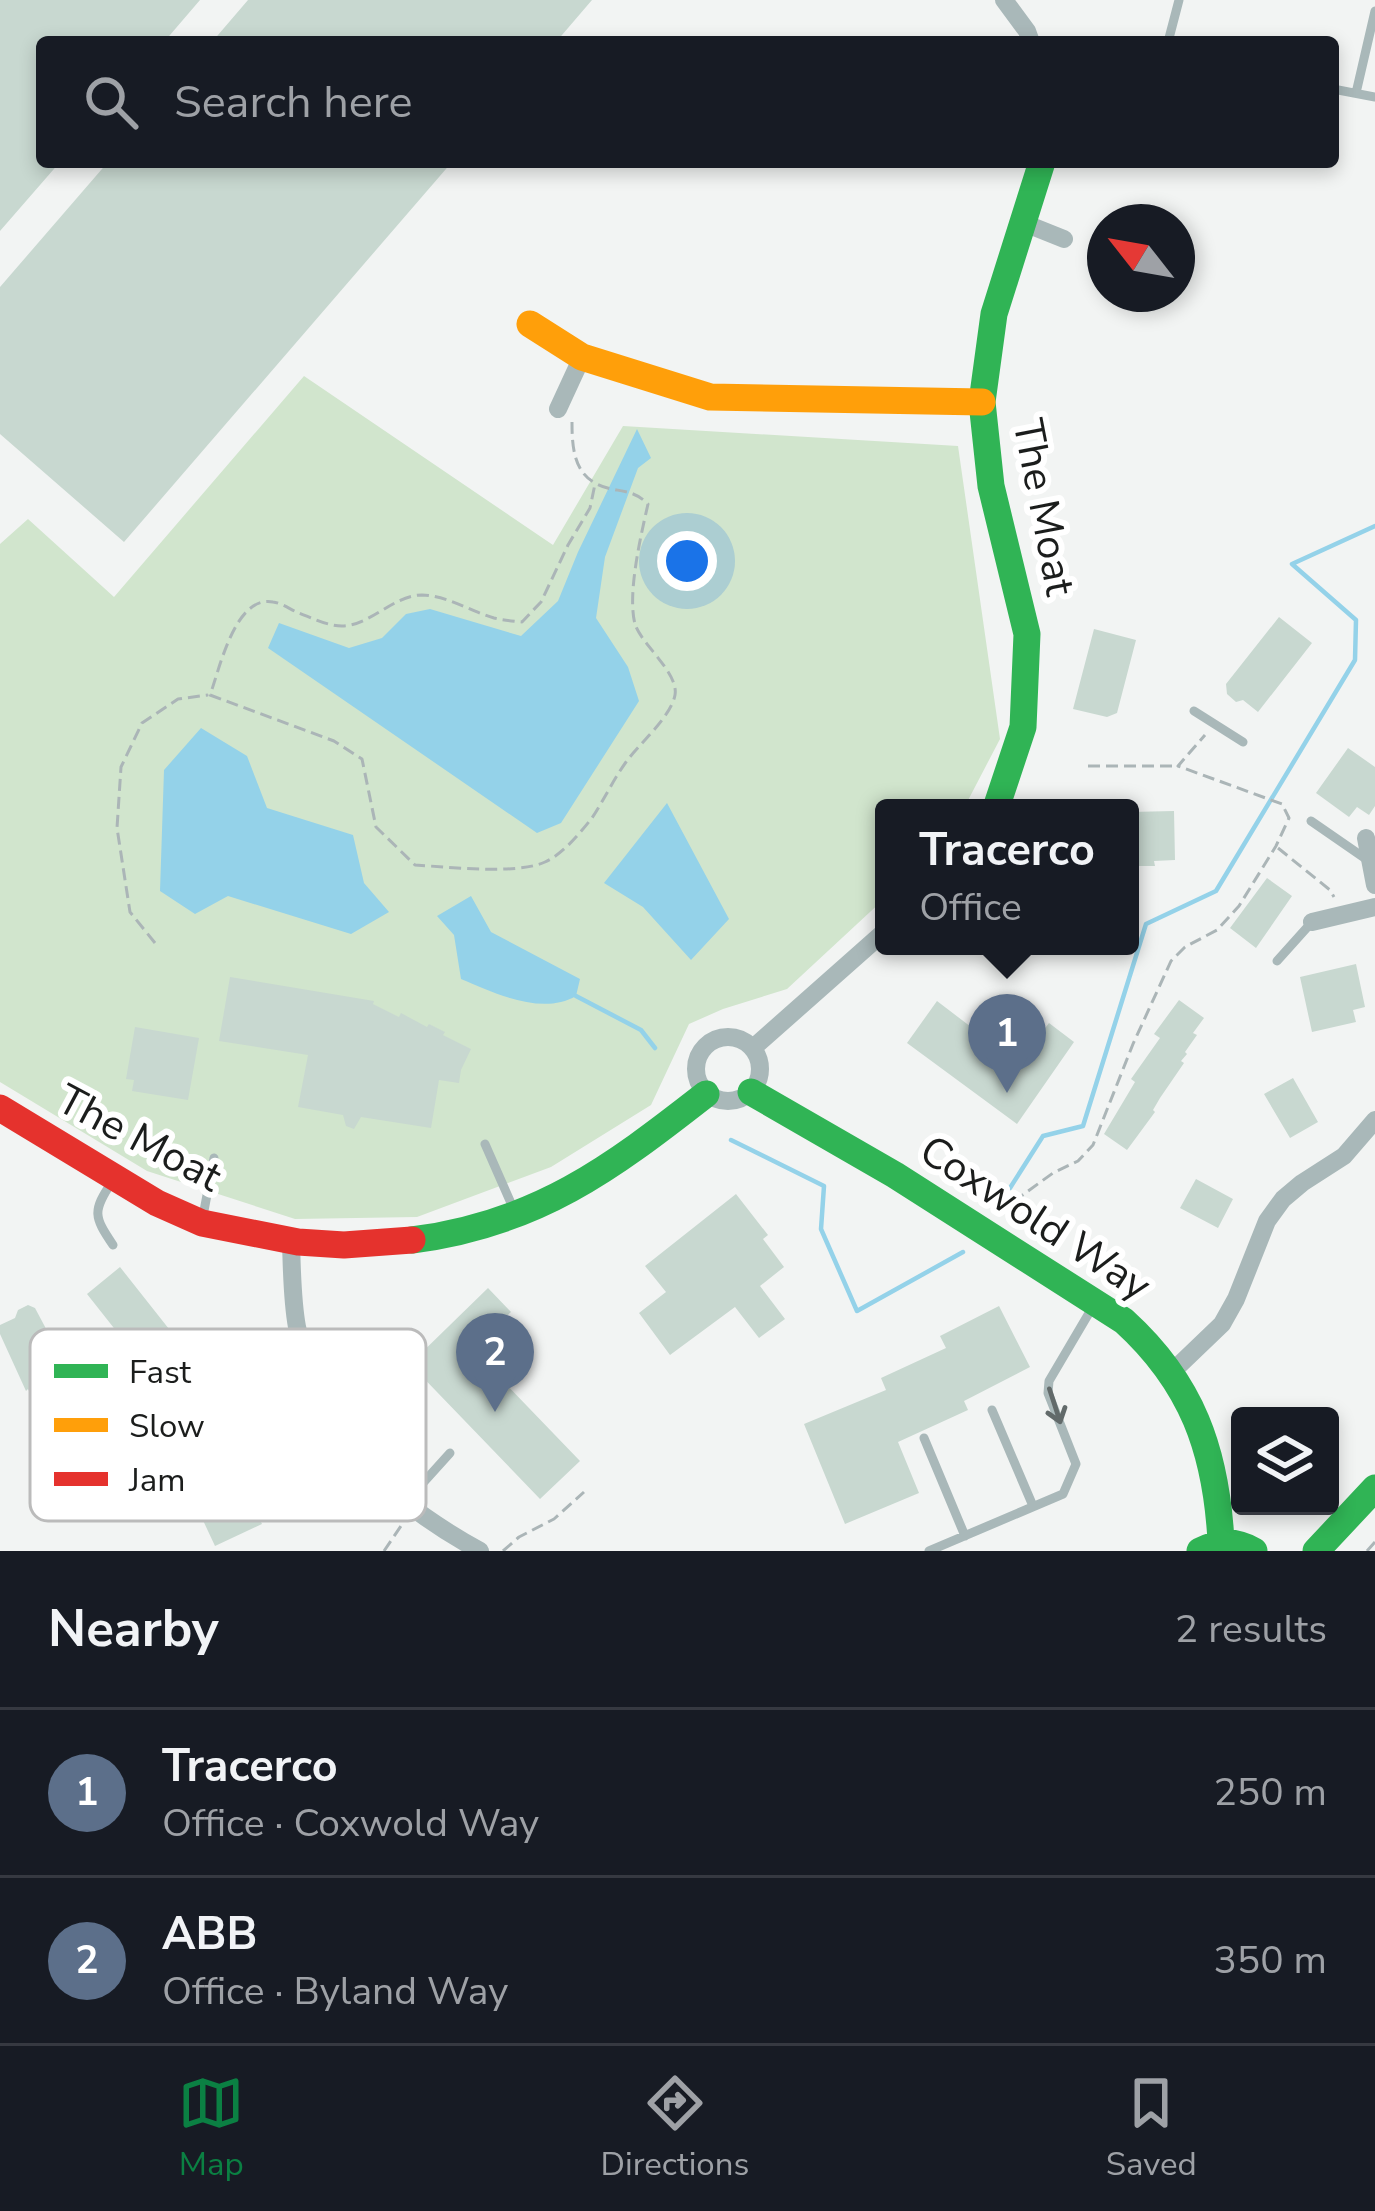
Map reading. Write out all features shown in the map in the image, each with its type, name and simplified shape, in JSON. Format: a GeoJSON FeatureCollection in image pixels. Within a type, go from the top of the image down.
{"type":"FeatureCollection","features":[{"type":"Feature","properties":{"kind":"street"},"geometry":{"type":"LineString","coordinates":[[1004,0],[1029,36]]}},
{"type":"Feature","properties":{"kind":"street","name":"The Moat"},"geometry":{"type":"LineString","coordinates":[[999,799],[1023,728],[1027,634],[991,486],[982,402],[994,314],[1040,168]]}},
{"type":"Feature","properties":{"kind":"street"},"geometry":{"type":"LineString","coordinates":[[1024,223],[1064,239]]}},
{"type":"Feature","properties":{"kind":"street"},"geometry":{"type":"LineString","coordinates":[[530,324],[581,356],[710,397],[982,402]]}},
{"type":"Feature","properties":{"kind":"street"},"geometry":{"type":"LineString","coordinates":[[558,409],[581,356]]}},
{"type":"Feature","properties":{"kind":"street"},"geometry":{"type":"LineString","coordinates":[[1366,838],[1375,885]]}},
{"type":"Feature","properties":{"kind":"street"},"geometry":{"type":"LineString","coordinates":[[1312,922],[1375,908]]}},
{"type":"Feature","properties":{"kind":"street"},"geometry":{"type":"LineString","coordinates":[[753,1048],[875,940]]}},
{"type":"Feature","properties":{"kind":"street"},"geometry":{"type":"LineString","coordinates":[[720,1037],[738,1038],[753,1048],[760,1062],[759,1078],[751,1092],[737,1101],[706,1094],[696,1079],[696,1061],[704,1046],[720,1037]]}},
{"type":"Feature","properties":{"kind":"street","name":"Coxwold Way"},"geometry":{"type":"LineString","coordinates":[[751,1092],[895,1175],[1148,1340],[1173,1371],[1199,1421],[1238,1548]]}},
{"type":"Feature","properties":{"kind":"street","name":"The Moat"},"geometry":{"type":"LineString","coordinates":[[0,1108],[177,1214],[291,1243],[344,1246],[386,1245],[487,1227],[605,1171],[706,1094]]}},
{"type":"Feature","properties":{"kind":"street"},"geometry":{"type":"LineString","coordinates":[[1173,1371],[1222,1324],[1267,1221],[1283,1199],[1344,1156],[1375,1120]]}},
{"type":"Feature","properties":{"kind":"street"},"geometry":{"type":"LineString","coordinates":[[291,1243],[298,1329]]}},
{"type":"Feature","properties":{"kind":"street"},"geometry":{"type":"LineString","coordinates":[[1316,1551],[1375,1487]]}},
{"type":"Feature","properties":{"kind":"street"},"geometry":{"type":"LineString","coordinates":[[426,1519],[480,1551]]}},
{"type":"Feature","properties":{"kind":"street"},"geometry":{"type":"LineString","coordinates":[[1290,1551],[1343,1520]]}},
{"type":"Feature","properties":{"kind":"lane"},"geometry":{"type":"LineString","coordinates":[[1170,36],[1179,0]]}},
{"type":"Feature","properties":{"kind":"lane"},"geometry":{"type":"LineString","coordinates":[[1357,93],[1375,11]]}},
{"type":"Feature","properties":{"kind":"lane"},"geometry":{"type":"LineString","coordinates":[[1339,90],[1375,98]]}},
{"type":"Feature","properties":{"kind":"lane"},"geometry":{"type":"LineString","coordinates":[[1194,711],[1244,742]]}},
{"type":"Feature","properties":{"kind":"lane"},"geometry":{"type":"LineString","coordinates":[[1311,821],[1371,862]]}},
{"type":"Feature","properties":{"kind":"lane"},"geometry":{"type":"LineString","coordinates":[[1277,961],[1312,922]]}},
{"type":"Feature","properties":{"kind":"lane"},"geometry":{"type":"LineString","coordinates":[[485,1144],[516,1214]]}},
{"type":"Feature","properties":{"kind":"lane"},"geometry":{"type":"LineString","coordinates":[[202,1222],[214,1158]]}},
{"type":"Feature","properties":{"kind":"lane"},"geometry":{"type":"LineString","coordinates":[[113,1245],[97,1222],[98,1202],[115,1178]]}},
{"type":"Feature","properties":{"kind":"lane"},"geometry":{"type":"LineString","coordinates":[[928,1551],[1063,1494],[1076,1464],[1048,1394],[1049,1381],[1095,1303]]}},
{"type":"Feature","properties":{"kind":"lane"},"geometry":{"type":"LineString","coordinates":[[992,1410],[1034,1506]]}},
{"type":"Feature","properties":{"kind":"lane"},"geometry":{"type":"LineString","coordinates":[[924,1438],[965,1535]]}},
{"type":"Feature","properties":{"kind":"lane"},"geometry":{"type":"LineString","coordinates":[[426,1484],[450,1453]]}},
{"type":"Feature","properties":{"kind":"path"},"geometry":{"type":"LineString","coordinates":[[155,944],[130,912],[117,828],[121,767],[142,723],[178,699],[210,695],[334,741],[362,759],[376,827],[416,865],[518,868],[545,862],[592,817],[625,764],[667,712],[675,696],[674,683],[635,627],[639,546],[648,504],[637,494],[595,484],[572,454],[572,420],[558,409]]}},
{"type":"Feature","properties":{"kind":"path"},"geometry":{"type":"LineString","coordinates":[[210,695],[235,627],[244,610],[258,602],[273,602],[344,626],[419,595],[521,622],[542,602],[590,508],[595,484]]}},
{"type":"Feature","properties":{"kind":"path"},"geometry":{"type":"LineString","coordinates":[[1178,766],[1213,722]]}},
{"type":"Feature","properties":{"kind":"path"},"geometry":{"type":"LineString","coordinates":[[983,1232],[994,1216],[1053,1173],[1078,1161],[1093,1144],[1171,961],[1239,906],[1289,818],[1282,804],[1178,766],[1088,766]]}},
{"type":"Feature","properties":{"kind":"path"},"geometry":{"type":"LineString","coordinates":[[1276,846],[1330,890],[1342,915]]}},
{"type":"Feature","properties":{"kind":"path"},"geometry":{"type":"LineString","coordinates":[[503,1551],[554,1519],[584,1492]]}},
{"type":"Feature","properties":{"kind":"path"},"geometry":{"type":"LineString","coordinates":[[384,1551],[400,1521]]}},
{"type":"Feature","properties":{"kind":"path"},"geometry":{"type":"LineString","coordinates":[[1367,1551],[1375,1542]]}},
{"type":"Feature","properties":{"kind":"green space"},"geometry":{"type":"Polygon","coordinates":[[[304,376],[553,545],[623,426],[958,446],[1000,739],[969,799],[875,799],[875,907],[787,989],[689,1024],[651,1105],[551,1167],[417,1217],[295,1219],[147,1171],[0,1082],[0,544],[28,519],[114,597],[304,376]]]}},
{"type":"Feature","properties":{"kind":"water"},"geometry":{"type":"Polygon","coordinates":[[[637,429],[651,458],[638,468],[605,557],[596,618],[628,667],[639,701],[561,823],[537,833],[268,648],[279,623],[349,648],[382,638],[406,614],[430,609],[521,636],[558,601],[637,429]]]}},
{"type":"Feature","properties":{"kind":"water"},"geometry":{"type":"Polygon","coordinates":[[[201,728],[247,756],[267,808],[353,835],[364,883],[389,912],[351,934],[228,896],[195,914],[160,891],[164,770],[201,728]]]}},
{"type":"Feature","properties":{"kind":"water"},"geometry":{"type":"Polygon","coordinates":[[[667,803],[729,919],[691,960],[643,907],[604,883],[667,803]]]}},
{"type":"Feature","properties":{"kind":"water"},"geometry":{"type":"Polygon","coordinates":[[[471,896],[491,932],[580,979],[576,996],[563,1002],[533,1003],[461,979],[454,935],[437,916],[471,896]]]}},
{"type":"Feature","properties":{"kind":"building"},"geometry":{"type":"Polygon","coordinates":[[[0,0],[200,0],[169,36],[36,36],[36,168],[55,168],[0,231],[0,0]]]}},
{"type":"Feature","properties":{"kind":"building"},"geometry":{"type":"Polygon","coordinates":[[[248,0],[592,0],[561,36],[217,36],[248,0]]]}},
{"type":"Feature","properties":{"kind":"building"},"geometry":{"type":"Polygon","coordinates":[[[103,168],[447,168],[124,542],[0,434],[0,287],[103,168]]]}},
{"type":"Feature","properties":{"kind":"building"},"geometry":{"type":"Polygon","coordinates":[[[1279,617],[1312,643],[1258,712],[1243,700],[1236,702],[1227,694],[1226,684],[1279,617]]]}},
{"type":"Feature","properties":{"kind":"building"},"geometry":{"type":"Polygon","coordinates":[[[1094,629],[1136,640],[1117,713],[1107,717],[1073,709],[1094,629]]]}},
{"type":"Feature","properties":{"kind":"building"},"geometry":{"type":"Polygon","coordinates":[[[1348,748],[1375,767],[1375,806],[1369,815],[1357,807],[1349,817],[1316,793],[1348,748]]]}},
{"type":"Feature","properties":{"kind":"building"},"geometry":{"type":"Polygon","coordinates":[[[1174,811],[1175,860],[1139,866],[1139,812],[1174,811]]]}},
{"type":"Feature","properties":{"kind":"building"},"geometry":{"type":"Polygon","coordinates":[[[1267,878],[1292,896],[1256,948],[1230,928],[1267,878]]]}},
{"type":"Feature","properties":{"kind":"building"},"geometry":{"type":"Polygon","coordinates":[[[1356,964],[1365,1007],[1353,1010],[1356,1022],[1312,1032],[1300,977],[1356,964]]]}},
{"type":"Feature","properties":{"kind":"building"},"geometry":{"type":"Polygon","coordinates":[[[230,977],[374,1001],[399,1017],[401,1013],[429,1024],[471,1049],[459,1083],[439,1080],[431,1128],[361,1117],[354,1129],[346,1126],[343,1115],[298,1107],[308,1055],[219,1041],[230,977]]]}},
{"type":"Feature","properties":{"kind":"building"},"geometry":{"type":"Polygon","coordinates":[[[1179,1000],[1204,1018],[1193,1033],[1197,1035],[1185,1052],[1184,1063],[1127,1150],[1104,1134],[1135,1082],[1131,1079],[1160,1038],[1154,1034],[1179,1000]]]}},
{"type":"Feature","properties":{"kind":"building"},"geometry":{"type":"Polygon","coordinates":[[[937,1001],[975,1030],[993,1007],[1036,1040],[1049,1023],[1074,1042],[1017,1124],[907,1043],[937,1001]]]}},
{"type":"Feature","properties":{"kind":"building"},"geometry":{"type":"Polygon","coordinates":[[[135,1027],[199,1038],[188,1100],[132,1091],[134,1080],[126,1079],[135,1027]]]}},
{"type":"Feature","properties":{"kind":"building"},"geometry":{"type":"Polygon","coordinates":[[[1293,1078],[1318,1122],[1290,1138],[1264,1094],[1293,1078]]]}},
{"type":"Feature","properties":{"kind":"building"},"geometry":{"type":"Polygon","coordinates":[[[1196,1179],[1233,1199],[1218,1228],[1180,1208],[1196,1179]]]}},
{"type":"Feature","properties":{"kind":"building"},"geometry":{"type":"Polygon","coordinates":[[[736,1194],[768,1235],[763,1239],[784,1267],[760,1286],[785,1319],[759,1338],[735,1307],[670,1355],[639,1313],[666,1292],[645,1266],[736,1194]]]}},
{"type":"Feature","properties":{"kind":"building"},"geometry":{"type":"Polygon","coordinates":[[[120,1267],[169,1329],[115,1329],[87,1294],[120,1267]]]}},
{"type":"Feature","properties":{"kind":"building"},"geometry":{"type":"Polygon","coordinates":[[[488,1288],[511,1312],[472,1349],[580,1461],[540,1499],[426,1381],[426,1348],[488,1288]]]}},
{"type":"Feature","properties":{"kind":"building"},"geometry":{"type":"Polygon","coordinates":[[[28,1305],[35,1308],[46,1329],[30,1329],[30,1393],[0,1334],[0,1325],[15,1318],[28,1305]]]}},
{"type":"Feature","properties":{"kind":"building"},"geometry":{"type":"Polygon","coordinates":[[[999,1306],[1030,1367],[964,1401],[968,1410],[898,1442],[919,1493],[845,1524],[804,1424],[886,1390],[881,1378],[946,1348],[940,1336],[999,1306]]]}},
{"type":"Feature","properties":{"kind":"building"},"geometry":{"type":"Polygon","coordinates":[[[203,1521],[261,1521],[262,1524],[215,1546],[203,1521]]]}},
{"type":"Feature","properties":{"kind":"waterway"},"geometry":{"type":"LineString","coordinates":[[1139,946],[1146,924],[1216,891],[1355,660],[1356,620],[1292,564],[1375,526]]}},
{"type":"Feature","properties":{"kind":"waterway"},"geometry":{"type":"LineString","coordinates":[[1010,1188],[1043,1136],[1083,1126],[1136,955]]}},
{"type":"Feature","properties":{"kind":"waterway"},"geometry":{"type":"LineString","coordinates":[[576,996],[641,1030],[655,1048]]}},
{"type":"Feature","properties":{"kind":"waterway"},"geometry":{"type":"LineString","coordinates":[[731,1140],[824,1186],[821,1229],[857,1311],[963,1252]]}},
{"type":"Feature","properties":{"kind":"traffic: fast"},"geometry":{"type":"LineString","coordinates":[[999,799],[1023,727],[1027,634],[991,486],[982,402],[994,314],[1040,168]]}},
{"type":"Feature","properties":{"kind":"traffic: fast"},"geometry":{"type":"LineString","coordinates":[[751,1092],[895,1175],[1124,1321],[1167,1369],[1196,1420],[1213,1477],[1221,1541]]}},
{"type":"Feature","properties":{"kind":"traffic: fast"},"geometry":{"type":"LineString","coordinates":[[412,1240],[457,1232],[535,1207],[604,1169],[706,1094]]}},
{"type":"Feature","properties":{"kind":"traffic: fast"},"geometry":{"type":"LineString","coordinates":[[1316,1551],[1375,1488]]}},
{"type":"Feature","properties":{"kind":"traffic: fast"},"geometry":{"type":"LineString","coordinates":[[1200,1551],[1227,1543],[1254,1551]]}},
{"type":"Feature","properties":{"kind":"traffic: slow"},"geometry":{"type":"LineString","coordinates":[[530,324],[582,357],[710,397],[982,402]]}},
{"type":"Feature","properties":{"kind":"traffic: jam"},"geometry":{"type":"LineString","coordinates":[[0,1108],[157,1203],[202,1223],[298,1242],[344,1245],[412,1240]]}},
{"type":"Feature","properties":{"kind":"place","name":"Tracerco"},"geometry":{"type":"Point","coordinates":[1007,1093]}},
{"type":"Feature","properties":{"kind":"place","name":"ABB"},"geometry":{"type":"Point","coordinates":[495,1412]}}]}
